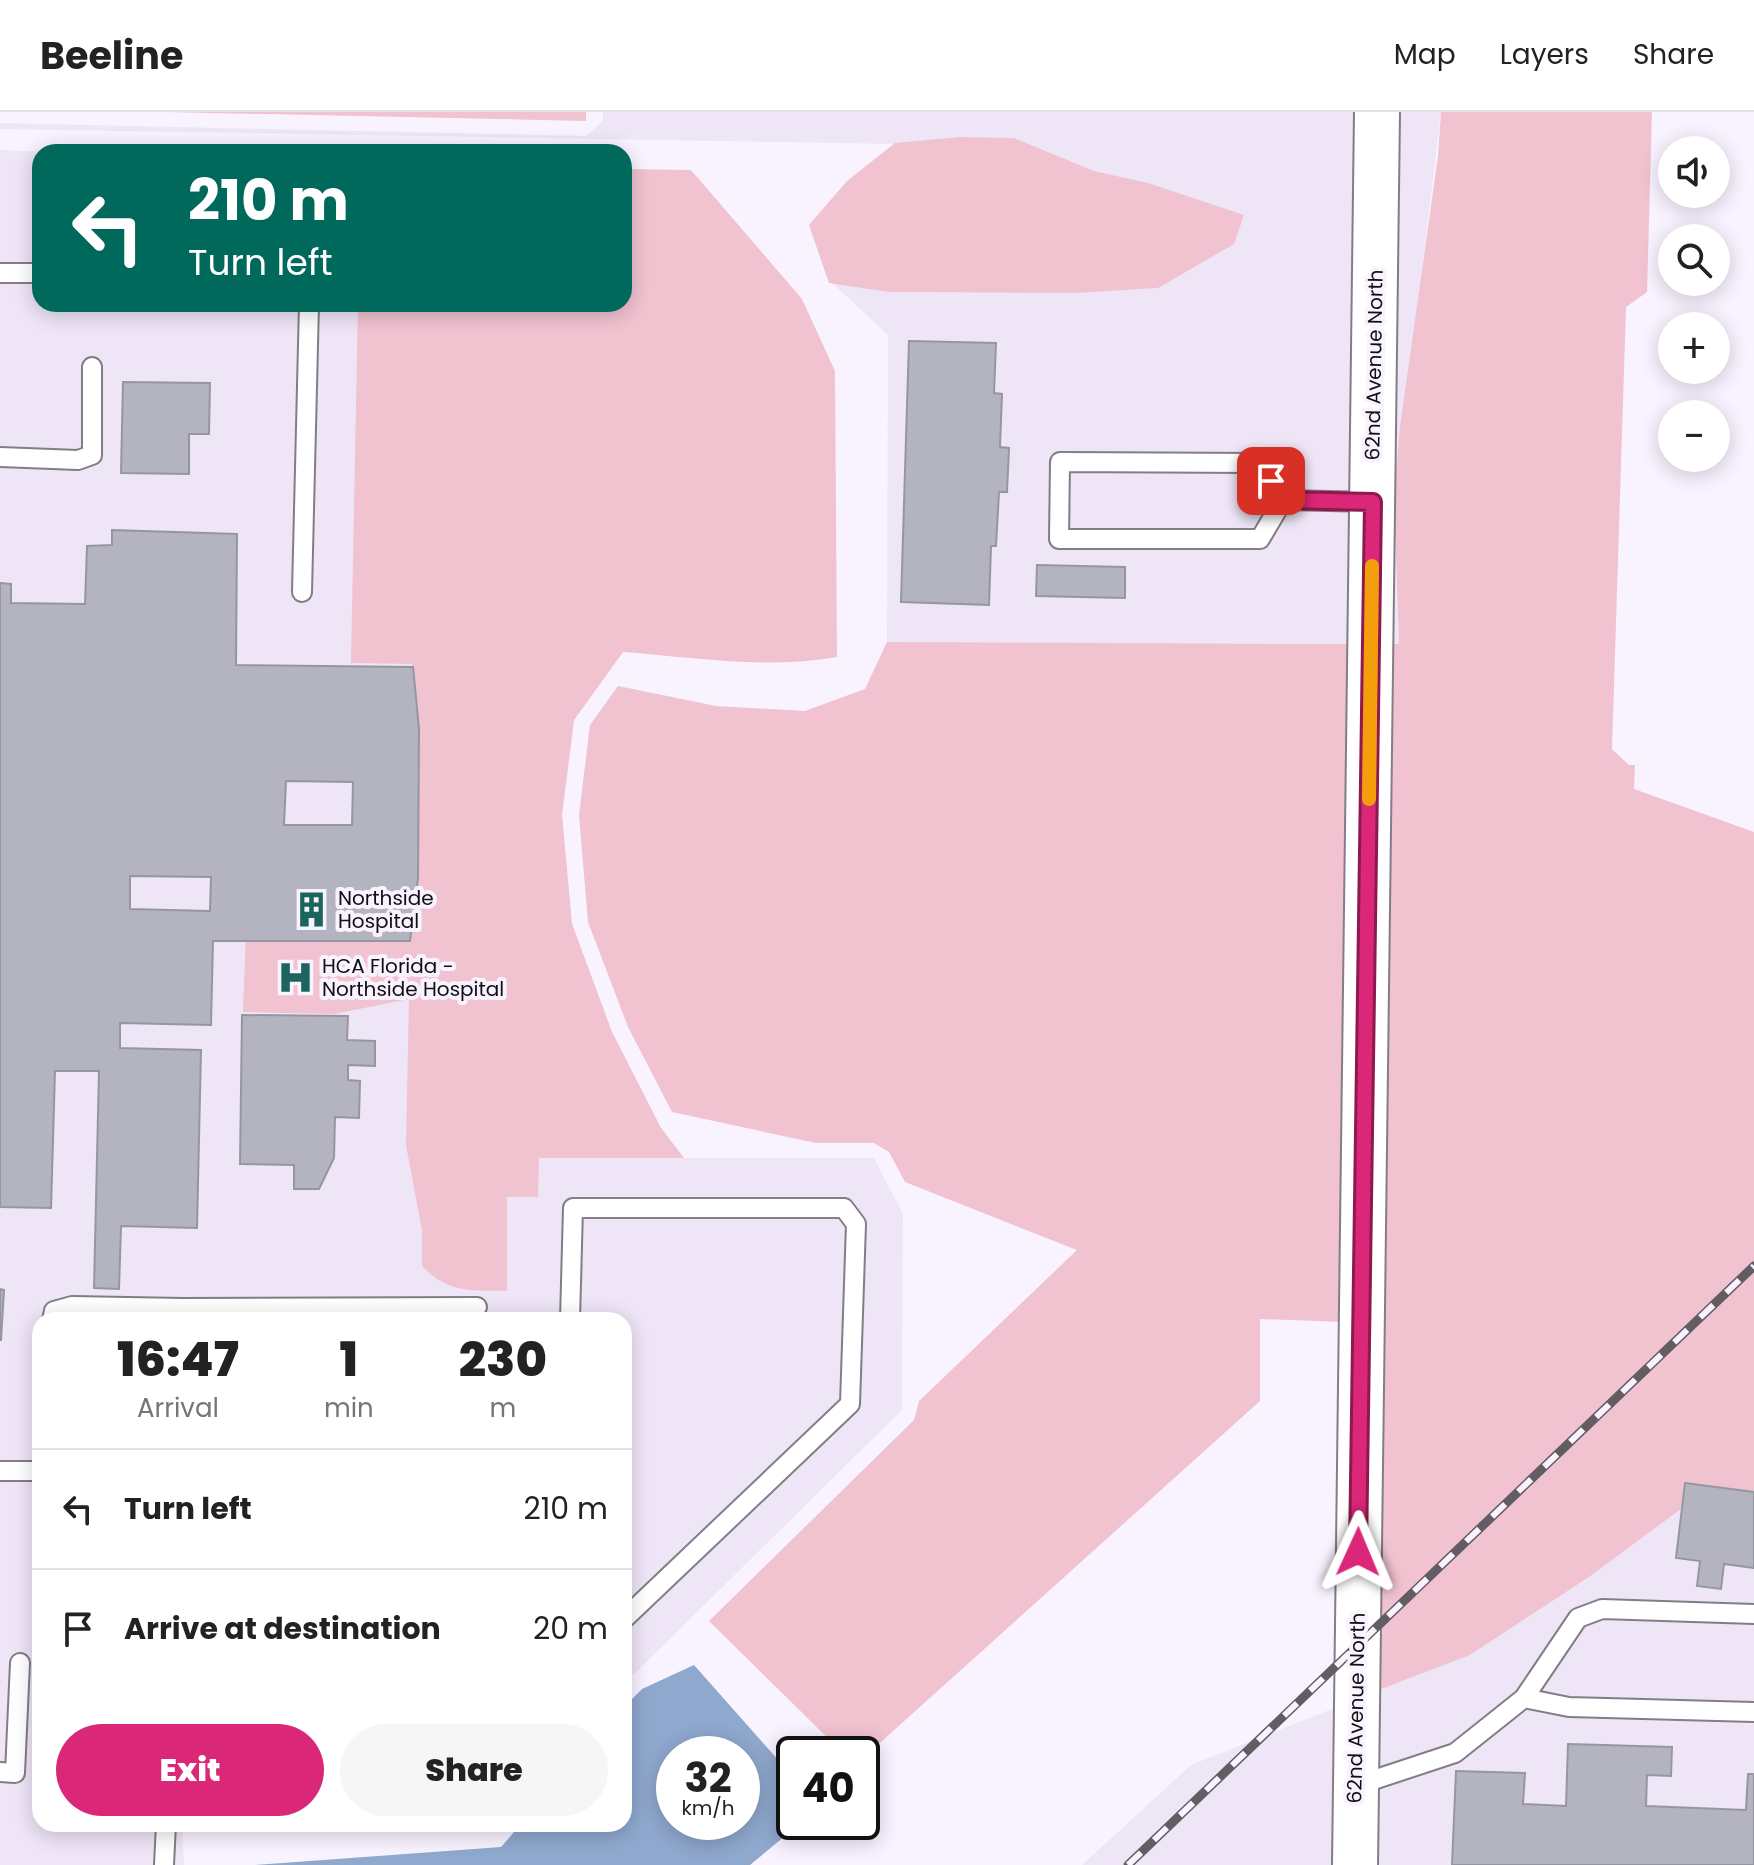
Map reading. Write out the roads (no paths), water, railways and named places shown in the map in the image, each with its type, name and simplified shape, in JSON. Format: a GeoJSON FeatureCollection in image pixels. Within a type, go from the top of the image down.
{"type":"FeatureCollection","features":[{"type":"Feature","properties":{"kind":"street","name":"62nd Avenue North"},"geometry":{"type":"LineString","coordinates":[[1355,1865],[1377,112]]}},
{"type":"Feature","properties":{"kind":"lane"},"geometry":{"type":"LineString","coordinates":[[0,273],[32,273]]}},
{"type":"Feature","properties":{"kind":"lane"},"geometry":{"type":"LineString","coordinates":[[302,592],[309,312]]}},
{"type":"Feature","properties":{"kind":"lane"},"geometry":{"type":"LineString","coordinates":[[0,457],[78,460],[92,455],[92,367]]}},
{"type":"Feature","properties":{"kind":"lane"},"geometry":{"type":"LineString","coordinates":[[1060,462],[1258,463],[1283,500],[1260,539],[1059,539],[1060,462]]}},
{"type":"Feature","properties":{"kind":"lane"},"geometry":{"type":"LineString","coordinates":[[1283,500],[1373,502]]}},
{"type":"Feature","properties":{"kind":"lane"},"geometry":{"type":"LineString","coordinates":[[570,1312],[573,1208],[844,1208],[856,1224],[850,1404],[632,1611]]}},
{"type":"Feature","properties":{"kind":"lane"},"geometry":{"type":"LineString","coordinates":[[61,1312],[72,1306],[155,1312]]}},
{"type":"Feature","properties":{"kind":"lane"},"geometry":{"type":"LineString","coordinates":[[267,1312],[477,1307]]}},
{"type":"Feature","properties":{"kind":"lane"},"geometry":{"type":"LineString","coordinates":[[0,1471],[32,1471]]}},
{"type":"Feature","properties":{"kind":"lane"},"geometry":{"type":"LineString","coordinates":[[1355,1786],[1455,1753],[1524,1698],[1578,1618],[1602,1609],[1754,1614]]}},
{"type":"Feature","properties":{"kind":"lane"},"geometry":{"type":"LineString","coordinates":[[0,1772],[15,1773],[20,1663]]}},
{"type":"Feature","properties":{"kind":"lane"},"geometry":{"type":"LineString","coordinates":[[1524,1698],[1569,1707],[1754,1712]]}},
{"type":"Feature","properties":{"kind":"lane"},"geometry":{"type":"LineString","coordinates":[[164,1865],[166,1832]]}},
{"type":"Feature","properties":{"kind":"water"},"geometry":{"type":"Polygon","coordinates":[[[694,1665],[757,1736],[656,1736],[656,1840],[760,1840],[760,1740],[776,1758],[776,1840],[780,1840],[750,1865],[255,1865],[501,1847],[514,1832],[632,1832],[632,1699],[642,1689],[694,1665]]]}},
{"type":"Feature","properties":{"kind":"railway"},"geometry":{"type":"LineString","coordinates":[[1128,1865],[1754,1266]]}},
{"type":"Feature","properties":{"kind":"place","name":"Northside Hospital"},"geometry":{"type":"Point","coordinates":[312,910]}},
{"type":"Feature","properties":{"kind":"place","name":"HCA Florida - Northside Hospital"},"geometry":{"type":"Point","coordinates":[296,978]}}]}
